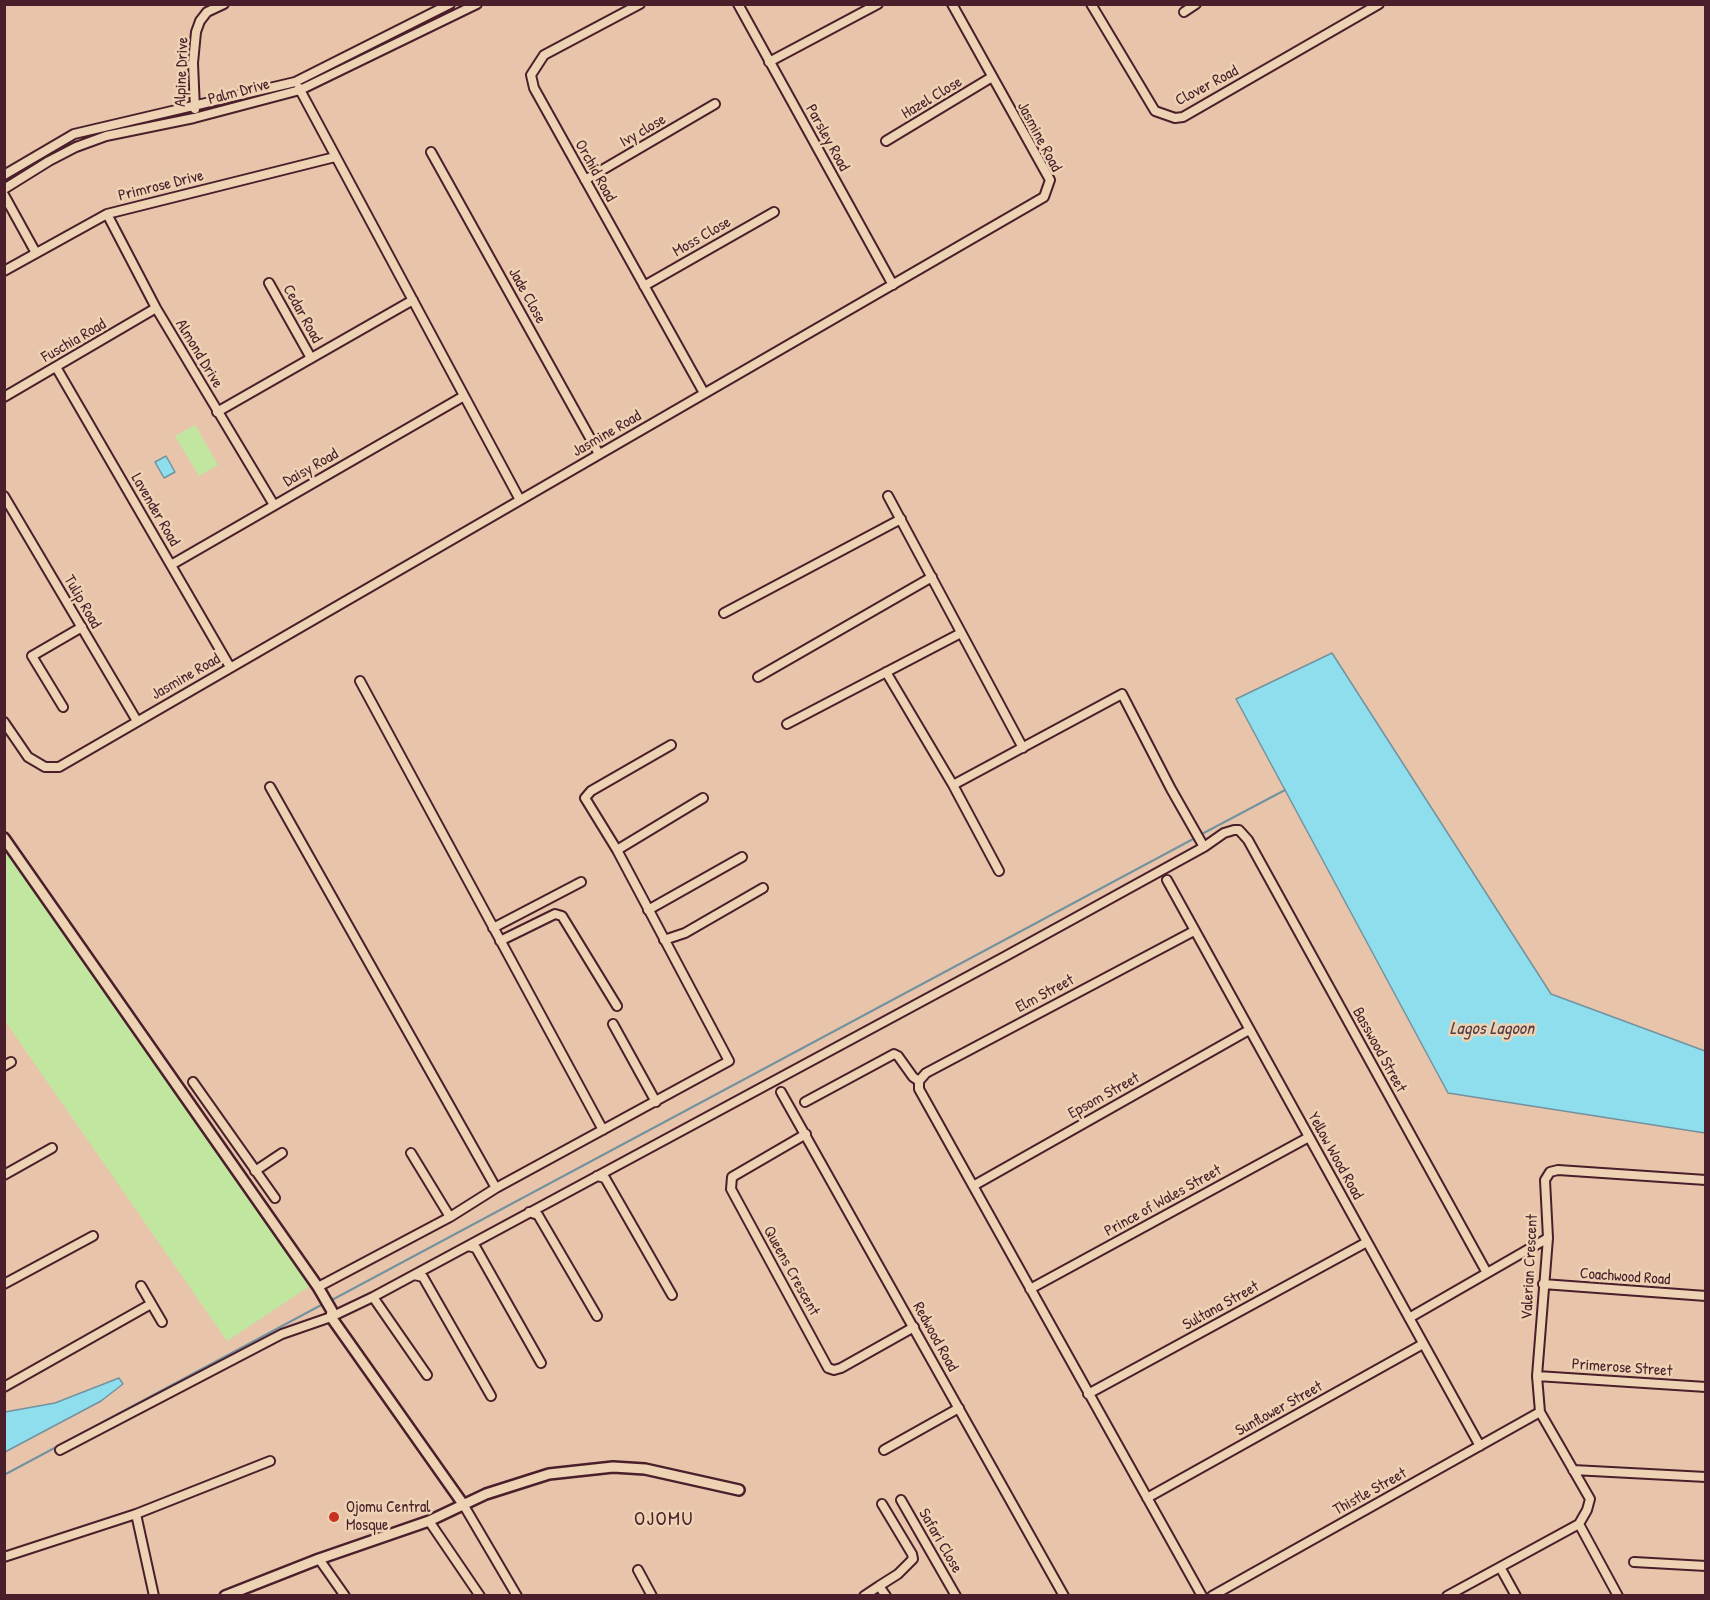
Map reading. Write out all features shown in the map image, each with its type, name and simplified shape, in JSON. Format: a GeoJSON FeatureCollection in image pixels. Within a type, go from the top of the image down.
{"type":"FeatureCollection","features":[{"type":"Feature","properties":{"kind":"street","name":"Alpine Drive"},"geometry":{"type":"LineString","coordinates":[[194,118],[193,63],[196,32],[207,12],[224,4]]}},
{"type":"Feature","properties":{"kind":"street","name":"Palm Drive"},"geometry":{"type":"LineString","coordinates":[[4,175],[74,134],[295,82],[450,4]]}},
{"type":"Feature","properties":{"kind":"street","name":"Palm Drive"},"geometry":{"type":"LineString","coordinates":[[4,189],[49,161],[76,147],[106,136],[194,118],[300,90],[477,4]]}},
{"type":"Feature","properties":{"kind":"street","name":"Orchid Road"},"geometry":{"type":"LineString","coordinates":[[640,4],[544,56],[531,75],[534,88],[704,393]]}},
{"type":"Feature","properties":{"kind":"street","name":"Parsley Road"},"geometry":{"type":"LineString","coordinates":[[738,4],[893,285]]}},
{"type":"Feature","properties":{"kind":"street"},"geometry":{"type":"LineString","coordinates":[[770,62],[878,4]]}},
{"type":"Feature","properties":{"kind":"street","name":"Jasmine Road"},"geometry":{"type":"LineString","coordinates":[[4,722],[28,757],[45,767],[59,767],[1044,197],[1050,180],[951,4]]}},
{"type":"Feature","properties":{"kind":"street","name":"Clover Road"},"geometry":{"type":"LineString","coordinates":[[1091,4],[1155,111],[1175,118],[1183,117],[1379,4]]}},
{"type":"Feature","properties":{"kind":"street"},"geometry":{"type":"LineString","coordinates":[[1184,12],[1196,4]]}},
{"type":"Feature","properties":{"kind":"street","name":"Hazel Close"},"geometry":{"type":"LineString","coordinates":[[886,141],[992,78]]}},
{"type":"Feature","properties":{"kind":"street"},"geometry":{"type":"LineString","coordinates":[[295,82],[520,500]]}},
{"type":"Feature","properties":{"kind":"street","name":"Ivy close"},"geometry":{"type":"LineString","coordinates":[[585,180],[715,104]]}},
{"type":"Feature","properties":{"kind":"street","name":"Jade Close"},"geometry":{"type":"LineString","coordinates":[[431,152],[599,454]]}},
{"type":"Feature","properties":{"kind":"street","name":"Primrose Drive"},"geometry":{"type":"LineString","coordinates":[[4,272],[107,214],[336,157]]}},
{"type":"Feature","properties":{"kind":"street"},"geometry":{"type":"LineString","coordinates":[[4,195],[36,253]]}},
{"type":"Feature","properties":{"kind":"street","name":"Moss Close"},"geometry":{"type":"LineString","coordinates":[[644,285],[774,212]]}},
{"type":"Feature","properties":{"kind":"street","name":"Almond Drive"},"geometry":{"type":"LineString","coordinates":[[107,214],[156,308],[274,505]]}},
{"type":"Feature","properties":{"kind":"street","name":"Cedar Road"},"geometry":{"type":"LineString","coordinates":[[269,283],[311,358]]}},
{"type":"Feature","properties":{"kind":"street"},"geometry":{"type":"LineString","coordinates":[[217,412],[413,300]]}},
{"type":"Feature","properties":{"kind":"street","name":"Fuschia Road"},"geometry":{"type":"LineString","coordinates":[[4,397],[156,308]]}},
{"type":"Feature","properties":{"kind":"street","name":"Lavender Road"},"geometry":{"type":"LineString","coordinates":[[56,367],[230,667]]}},
{"type":"Feature","properties":{"kind":"street","name":"Daisy Road"},"geometry":{"type":"LineString","coordinates":[[171,564],[464,396]]}},
{"type":"Feature","properties":{"kind":"street","name":"Tulip Road"},"geometry":{"type":"LineString","coordinates":[[4,496],[137,721]]}},
{"type":"Feature","properties":{"kind":"street"},"geometry":{"type":"LineString","coordinates":[[888,496],[1023,748]]}},
{"type":"Feature","properties":{"kind":"street"},"geometry":{"type":"LineString","coordinates":[[724,613],[901,519]]}},
{"type":"Feature","properties":{"kind":"street"},"geometry":{"type":"LineString","coordinates":[[758,677],[932,577]]}},
{"type":"Feature","properties":{"kind":"street"},"geometry":{"type":"LineString","coordinates":[[63,707],[32,656],[82,627]]}},
{"type":"Feature","properties":{"kind":"street"},"geometry":{"type":"LineString","coordinates":[[787,724],[962,633]]}},
{"type":"Feature","properties":{"kind":"street"},"geometry":{"type":"LineString","coordinates":[[886,672],[953,785],[999,871]]}},
{"type":"Feature","properties":{"kind":"street"},"geometry":{"type":"LineString","coordinates":[[360,681],[603,1130]]}},
{"type":"Feature","properties":{"kind":"street"},"geometry":{"type":"LineString","coordinates":[[60,1450],[282,1334],[373,1297],[1203,845],[1122,694],[953,785]]}},
{"type":"Feature","properties":{"kind":"street"},"geometry":{"type":"LineString","coordinates":[[319,1288],[729,1061],[617,850],[585,798],[597,788],[671,745]]}},
{"type":"Feature","properties":{"kind":"street"},"geometry":{"type":"LineString","coordinates":[[270,787],[496,1188]]}},
{"type":"Feature","properties":{"kind":"street"},"geometry":{"type":"LineString","coordinates":[[617,850],[703,798]]}},
{"type":"Feature","properties":{"kind":"street","name":"Basswood Street"},"geometry":{"type":"LineString","coordinates":[[1203,845],[1234,830],[1239,830],[1248,840],[1486,1273]]}},
{"type":"Feature","properties":{"kind":"street"},"geometry":{"type":"LineString","coordinates":[[4,838],[319,1288],[332,1314],[463,1504],[517,1596]]}},
{"type":"Feature","properties":{"kind":"street"},"geometry":{"type":"LineString","coordinates":[[648,910],[742,857]]}},
{"type":"Feature","properties":{"kind":"street","name":"Yellow Wood Road"},"geometry":{"type":"LineString","coordinates":[[1167,880],[1480,1446]]}},
{"type":"Feature","properties":{"kind":"street"},"geometry":{"type":"LineString","coordinates":[[493,928],[581,882]]}},
{"type":"Feature","properties":{"kind":"street"},"geometry":{"type":"LineString","coordinates":[[664,940],[685,933],[763,888]]}},
{"type":"Feature","properties":{"kind":"street"},"geometry":{"type":"LineString","coordinates":[[500,941],[555,914],[562,916],[617,1006]]}},
{"type":"Feature","properties":{"kind":"street","name":"Elm Street"},"geometry":{"type":"LineString","coordinates":[[919,1085],[926,1073],[1194,931]]}},
{"type":"Feature","properties":{"kind":"street"},"geometry":{"type":"LineString","coordinates":[[613,1024],[656,1102]]}},
{"type":"Feature","properties":{"kind":"street","name":"Epsom Street"},"geometry":{"type":"LineString","coordinates":[[973,1186],[1249,1030]]}},
{"type":"Feature","properties":{"kind":"street"},"geometry":{"type":"LineString","coordinates":[[805,1102],[894,1054],[898,1056],[919,1085],[1088,1394],[1202,1596]]}},
{"type":"Feature","properties":{"kind":"street"},"geometry":{"type":"LineString","coordinates":[[193,1082],[275,1198]]}},
{"type":"Feature","properties":{"kind":"street","name":"Redwood Road"},"geometry":{"type":"LineString","coordinates":[[781,1092],[1064,1596]]}},
{"type":"Feature","properties":{"kind":"street","name":"Queens Crescent"},"geometry":{"type":"LineString","coordinates":[[806,1134],[732,1177],[730,1189],[828,1368],[834,1370],[841,1368],[914,1327]]}},
{"type":"Feature","properties":{"kind":"street","name":"Prince of Wales Street"},"geometry":{"type":"LineString","coordinates":[[1030,1289],[1308,1137]]}},
{"type":"Feature","properties":{"kind":"street"},"geometry":{"type":"LineString","coordinates":[[4,1175],[52,1148]]}},
{"type":"Feature","properties":{"kind":"street"},"geometry":{"type":"LineString","coordinates":[[248,1186],[257,1174],[282,1153]]}},
{"type":"Feature","properties":{"kind":"street"},"geometry":{"type":"LineString","coordinates":[[411,1153],[450,1216]]}},
{"type":"Feature","properties":{"kind":"street","name":"Valerian Crescent"},"geometry":{"type":"LineString","coordinates":[[1540,1412],[1537,1376],[1548,1238],[1545,1180],[1550,1173],[1558,1170],[1706,1180]]}},
{"type":"Feature","properties":{"kind":"street"},"geometry":{"type":"LineString","coordinates":[[597,1176],[605,1178],[672,1295]]}},
{"type":"Feature","properties":{"kind":"street"},"geometry":{"type":"LineString","coordinates":[[529,1212],[538,1215],[597,1316]]}},
{"type":"Feature","properties":{"kind":"street"},"geometry":{"type":"LineString","coordinates":[[4,1284],[93,1236]]}},
{"type":"Feature","properties":{"kind":"street"},"geometry":{"type":"LineString","coordinates":[[1409,1318],[1548,1238]]}},
{"type":"Feature","properties":{"kind":"street","name":"Sultana Street"},"geometry":{"type":"LineString","coordinates":[[1088,1394],[1367,1242]]}},
{"type":"Feature","properties":{"kind":"street"},"geometry":{"type":"LineString","coordinates":[[468,1246],[476,1248],[542,1363]]}},
{"type":"Feature","properties":{"kind":"street"},"geometry":{"type":"LineString","coordinates":[[414,1275],[423,1277],[491,1396]]}},
{"type":"Feature","properties":{"kind":"street","name":"Coachwood Road"},"geometry":{"type":"LineString","coordinates":[[1543,1284],[1706,1296]]}},
{"type":"Feature","properties":{"kind":"street"},"geometry":{"type":"LineString","coordinates":[[141,1286],[162,1323]]}},
{"type":"Feature","properties":{"kind":"street"},"geometry":{"type":"LineString","coordinates":[[373,1297],[427,1375]]}},
{"type":"Feature","properties":{"kind":"street"},"geometry":{"type":"LineString","coordinates":[[4,1387],[151,1304]]}},
{"type":"Feature","properties":{"kind":"street","name":"Sunflower Street"},"geometry":{"type":"LineString","coordinates":[[1147,1498],[1424,1344]]}},
{"type":"Feature","properties":{"kind":"street","name":"Primerose Street"},"geometry":{"type":"LineString","coordinates":[[1537,1376],[1706,1387]]}},
{"type":"Feature","properties":{"kind":"street"},"geometry":{"type":"LineString","coordinates":[[884,1450],[959,1408]]}},
{"type":"Feature","properties":{"kind":"street"},"geometry":{"type":"LineString","coordinates":[[1448,1596],[1579,1524],[1587,1510],[1590,1499],[1540,1412]]}},
{"type":"Feature","properties":{"kind":"street","name":"Thistle Street"},"geometry":{"type":"LineString","coordinates":[[1212,1596],[1540,1412]]}},
{"type":"Feature","properties":{"kind":"street"},"geometry":{"type":"LineString","coordinates":[[4,1557],[136,1514],[270,1461]]}},
{"type":"Feature","properties":{"kind":"street"},"geometry":{"type":"LineString","coordinates":[[225,1596],[319,1559],[429,1521],[486,1494],[549,1474],[613,1467],[645,1469],[739,1490]]}},
{"type":"Feature","properties":{"kind":"street"},"geometry":{"type":"LineString","coordinates":[[1573,1470],[1706,1477]]}},
{"type":"Feature","properties":{"kind":"street","name":"Safari Close"},"geometry":{"type":"LineString","coordinates":[[901,1500],[956,1596]]}},
{"type":"Feature","properties":{"kind":"street"},"geometry":{"type":"LineString","coordinates":[[864,1596],[898,1574],[913,1559],[882,1504]]}},
{"type":"Feature","properties":{"kind":"street"},"geometry":{"type":"LineString","coordinates":[[136,1514],[154,1596]]}},
{"type":"Feature","properties":{"kind":"street"},"geometry":{"type":"LineString","coordinates":[[429,1521],[480,1596]]}},
{"type":"Feature","properties":{"kind":"street"},"geometry":{"type":"LineString","coordinates":[[1579,1524],[1618,1596]]}},
{"type":"Feature","properties":{"kind":"street"},"geometry":{"type":"LineString","coordinates":[[319,1559],[345,1596]]}},
{"type":"Feature","properties":{"kind":"street"},"geometry":{"type":"LineString","coordinates":[[1634,1562],[1706,1566]]}},
{"type":"Feature","properties":{"kind":"street"},"geometry":{"type":"LineString","coordinates":[[1500,1567],[1516,1596]]}},
{"type":"Feature","properties":{"kind":"street"},"geometry":{"type":"LineString","coordinates":[[639,1570],[652,1596]]}},
{"type":"Feature","properties":{"kind":"street"},"geometry":{"type":"LineString","coordinates":[[879,1586],[886,1596]]}},
{"type":"Feature","properties":{"kind":"green space"},"geometry":{"type":"Polygon","coordinates":[[[195,425],[218,465],[199,476],[175,436],[195,425]]]}},
{"type":"Feature","properties":{"kind":"green space"},"geometry":{"type":"Polygon","coordinates":[[[4,831],[24,868],[319,1280],[227,1341],[5,1021],[4,831]]]}},
{"type":"Feature","properties":{"kind":"water"},"geometry":{"type":"Polygon","coordinates":[[[166,456],[175,472],[164,478],[155,462],[166,456]]]}},
{"type":"Feature","properties":{"kind":"water","name":"Lagos Lagoon"},"geometry":{"type":"Polygon","coordinates":[[[1332,653],[1551,994],[1705,1051],[1705,1133],[1448,1093],[1236,699],[1332,653]]]}},
{"type":"Feature","properties":{"kind":"water"},"geometry":{"type":"Polygon","coordinates":[[[119,1378],[123,1384],[101,1401],[5,1452],[5,1412],[55,1403],[119,1378]]]}},
{"type":"Feature","properties":{"kind":"waterway"},"geometry":{"type":"LineString","coordinates":[[1200,835],[1285,790]]}},
{"type":"Feature","properties":{"kind":"waterway"},"geometry":{"type":"LineString","coordinates":[[330,1301],[1195,838]]}},
{"type":"Feature","properties":{"kind":"waterway"},"geometry":{"type":"LineString","coordinates":[[4,1475],[325,1303]]}},
{"type":"Feature","properties":{"kind":"place","name":"Ojomu Central Mosque"},"geometry":{"type":"Point","coordinates":[334,1517]}},
{"type":"Feature","properties":{"kind":"district","name":"OJOMU"},"geometry":{"type":"Point","coordinates":[664,1520]}}]}
